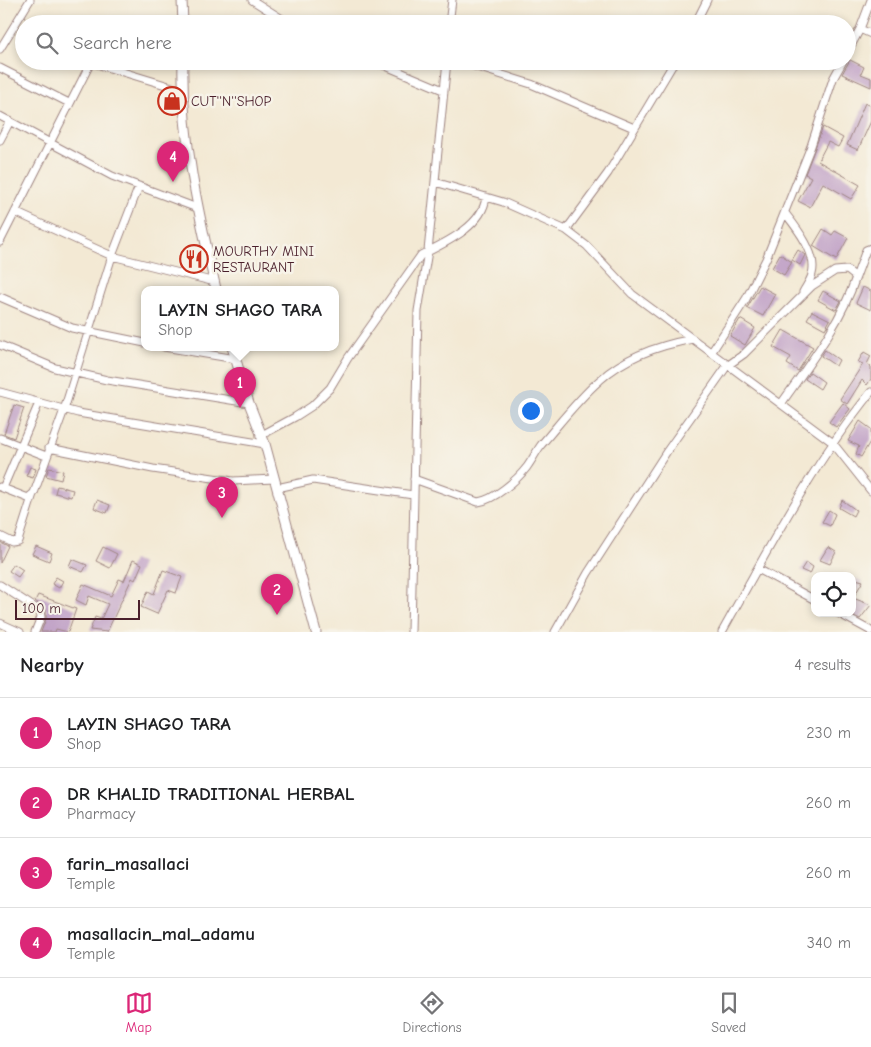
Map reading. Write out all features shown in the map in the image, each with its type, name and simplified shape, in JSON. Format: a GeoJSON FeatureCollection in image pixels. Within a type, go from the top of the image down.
{"type":"FeatureCollection","features":[{"type":"Feature","properties":{"kind":"street"},"geometry":{"type":"LineString","coordinates":[[21,15],[30,0]]}},
{"type":"Feature","properties":{"kind":"street"},"geometry":{"type":"LineString","coordinates":[[182,0],[183,15]]}},
{"type":"Feature","properties":{"kind":"street"},"geometry":{"type":"LineString","coordinates":[[252,0],[276,15]]}},
{"type":"Feature","properties":{"kind":"street"},"geometry":{"type":"LineString","coordinates":[[450,15],[452,0]]}},
{"type":"Feature","properties":{"kind":"street"},"geometry":{"type":"LineString","coordinates":[[700,15],[707,0]]}},
{"type":"Feature","properties":{"kind":"street"},"geometry":{"type":"LineString","coordinates":[[856,36],[870,0]]}},
{"type":"Feature","properties":{"kind":"street"},"geometry":{"type":"LineString","coordinates":[[0,49],[15,24]]}},
{"type":"Feature","properties":{"kind":"street"},"geometry":{"type":"LineString","coordinates":[[860,29],[871,34]]}},
{"type":"Feature","properties":{"kind":"street"},"geometry":{"type":"LineString","coordinates":[[0,68],[70,103]]}},
{"type":"Feature","properties":{"kind":"street"},"geometry":{"type":"LineString","coordinates":[[0,242],[86,70]]}},
{"type":"Feature","properties":{"kind":"street"},"geometry":{"type":"LineString","coordinates":[[116,70],[182,90]]}},
{"type":"Feature","properties":{"kind":"street"},"geometry":{"type":"LineString","coordinates":[[15,212],[112,256],[215,286],[197,208],[182,90],[183,70]]}},
{"type":"Feature","properties":{"kind":"street"},"geometry":{"type":"LineString","coordinates":[[395,70],[443,90]]}},
{"type":"Feature","properties":{"kind":"street"},"geometry":{"type":"LineString","coordinates":[[411,632],[418,311],[428,251],[445,70]]}},
{"type":"Feature","properties":{"kind":"street"},"geometry":{"type":"LineString","coordinates":[[487,70],[531,84],[634,128]]}},
{"type":"Feature","properties":{"kind":"street"},"geometry":{"type":"LineString","coordinates":[[566,230],[608,173],[669,70]]}},
{"type":"Feature","properties":{"kind":"street"},"geometry":{"type":"LineString","coordinates":[[711,352],[746,299],[766,258],[785,213],[838,70]]}},
{"type":"Feature","properties":{"kind":"street"},"geometry":{"type":"LineString","coordinates":[[0,116],[50,142],[71,156],[139,186],[197,208]]}},
{"type":"Feature","properties":{"kind":"street"},"geometry":{"type":"LineString","coordinates":[[0,140],[10,121]]}},
{"type":"Feature","properties":{"kind":"street"},"geometry":{"type":"LineString","coordinates":[[435,182],[503,202],[566,230],[587,246],[632,294],[832,442],[871,491]]}},
{"type":"Feature","properties":{"kind":"street"},"geometry":{"type":"LineString","coordinates":[[0,536],[12,542],[18,542],[46,456],[64,410],[86,333],[112,256],[139,186]]}},
{"type":"Feature","properties":{"kind":"street"},"geometry":{"type":"LineString","coordinates":[[0,392],[64,410],[262,440],[306,410],[330,388],[354,350],[406,279],[415,261],[467,227],[481,215],[486,197]]}},
{"type":"Feature","properties":{"kind":"street"},"geometry":{"type":"LineString","coordinates":[[555,632],[588,573],[632,508],[667,451],[727,366],[744,354],[790,310],[813,273],[810,252],[799,230],[785,213]]}},
{"type":"Feature","properties":{"kind":"street"},"geometry":{"type":"LineString","coordinates":[[782,404],[824,342],[851,291],[866,250],[871,248]]}},
{"type":"Feature","properties":{"kind":"street"},"geometry":{"type":"LineString","coordinates":[[800,295],[835,271],[848,270],[856,277]]}},
{"type":"Feature","properties":{"kind":"street"},"geometry":{"type":"LineString","coordinates":[[0,297],[86,333],[141,342]]}},
{"type":"Feature","properties":{"kind":"street"},"geometry":{"type":"LineString","coordinates":[[414,479],[478,502],[484,501],[513,481],[526,468],[540,446],[600,380],[614,369],[652,349],[693,339]]}},
{"type":"Feature","properties":{"kind":"street"},"geometry":{"type":"LineString","coordinates":[[0,345],[55,368],[107,380],[248,403]]}},
{"type":"Feature","properties":{"kind":"street"},"geometry":{"type":"LineString","coordinates":[[188,351],[236,359]]}},
{"type":"Feature","properties":{"kind":"street"},"geometry":{"type":"LineString","coordinates":[[233,351],[248,403],[275,483],[316,632]]}},
{"type":"Feature","properties":{"kind":"street"},"geometry":{"type":"LineString","coordinates":[[722,632],[832,442],[870,393]]}},
{"type":"Feature","properties":{"kind":"street"},"geometry":{"type":"LineString","coordinates":[[34,493],[28,498],[2,488],[22,447],[39,403]]}},
{"type":"Feature","properties":{"kind":"street"},"geometry":{"type":"LineString","coordinates":[[0,438],[46,456]]}},
{"type":"Feature","properties":{"kind":"street"},"geometry":{"type":"LineString","coordinates":[[49,448],[153,469],[233,481],[275,483],[313,480],[413,495]]}},
{"type":"Feature","properties":{"kind":"street"},"geometry":{"type":"LineString","coordinates":[[758,569],[811,598]]}},
{"type":"Feature","properties":{"kind":"street"},"geometry":{"type":"LineString","coordinates":[[0,585],[40,611],[41,617],[35,632]]}},
{"type":"Feature","properties":{"kind":"street"},"geometry":{"type":"LineString","coordinates":[[845,617],[871,631]]}},
{"type":"Feature","properties":{"kind":"street"},"geometry":{"type":"LineString","coordinates":[[0,623],[20,632]]}},
{"type":"Feature","properties":{"kind":"building"},"geometry":{"type":"Polygon","coordinates":[[[856,63],[864,67],[861,74],[871,78],[871,87],[842,74],[844,70],[856,70],[856,63]]]}},
{"type":"Feature","properties":{"kind":"building"},"geometry":{"type":"Polygon","coordinates":[[[865,103],[871,106],[871,121],[858,150],[847,145],[865,103]]]}},
{"type":"Feature","properties":{"kind":"building"},"geometry":{"type":"Polygon","coordinates":[[[823,127],[843,138],[838,147],[828,142],[818,161],[860,185],[851,199],[823,183],[810,207],[798,201],[811,177],[805,174],[823,127]]]}},
{"type":"Feature","properties":{"kind":"building"},"geometry":{"type":"Polygon","coordinates":[[[823,229],[832,235],[835,231],[848,238],[836,260],[813,246],[823,229]]]}},
{"type":"Feature","properties":{"kind":"building"},"geometry":{"type":"Polygon","coordinates":[[[798,250],[805,255],[800,265],[792,260],[798,250]]]}},
{"type":"Feature","properties":{"kind":"building"},"geometry":{"type":"Polygon","coordinates":[[[780,254],[792,262],[784,275],[772,268],[780,254]]]}},
{"type":"Feature","properties":{"kind":"building"},"geometry":{"type":"Polygon","coordinates":[[[760,286],[775,294],[763,316],[747,308],[760,286]]]}},
{"type":"Feature","properties":{"kind":"building"},"geometry":{"type":"Polygon","coordinates":[[[863,287],[871,291],[871,310],[856,303],[863,287]]]}},
{"type":"Feature","properties":{"kind":"building"},"geometry":{"type":"Polygon","coordinates":[[[823,291],[841,301],[836,310],[818,300],[823,291]]]}},
{"type":"Feature","properties":{"kind":"building"},"geometry":{"type":"Polygon","coordinates":[[[812,311],[830,320],[825,329],[807,319],[812,311]]]}},
{"type":"Feature","properties":{"kind":"building"},"geometry":{"type":"Polygon","coordinates":[[[740,319],[755,328],[745,345],[730,336],[740,319]]]}},
{"type":"Feature","properties":{"kind":"building"},"geometry":{"type":"Polygon","coordinates":[[[783,330],[813,347],[798,371],[787,364],[791,357],[773,347],[783,330]]]}},
{"type":"Feature","properties":{"kind":"building"},"geometry":{"type":"Polygon","coordinates":[[[825,350],[839,360],[836,366],[821,356],[825,350]]]}},
{"type":"Feature","properties":{"kind":"building"},"geometry":{"type":"Polygon","coordinates":[[[864,352],[871,356],[867,364],[871,367],[871,379],[867,385],[862,380],[847,404],[840,399],[863,364],[858,362],[864,352]]]}},
{"type":"Feature","properties":{"kind":"building"},"geometry":{"type":"Polygon","coordinates":[[[810,372],[824,382],[820,389],[805,379],[810,372]]]}},
{"type":"Feature","properties":{"kind":"building"},"geometry":{"type":"Polygon","coordinates":[[[843,403],[850,409],[836,427],[829,422],[843,403]]]}},
{"type":"Feature","properties":{"kind":"building"},"geometry":{"type":"Polygon","coordinates":[[[14,405],[24,408],[14,438],[4,434],[14,405]]]}},
{"type":"Feature","properties":{"kind":"building"},"geometry":{"type":"Polygon","coordinates":[[[860,421],[871,429],[871,440],[861,457],[856,454],[859,446],[848,441],[860,421]]]}},
{"type":"Feature","properties":{"kind":"building"},"geometry":{"type":"Polygon","coordinates":[[[30,467],[36,469],[33,478],[26,476],[30,467]]]}},
{"type":"Feature","properties":{"kind":"building"},"geometry":{"type":"Polygon","coordinates":[[[49,468],[63,471],[61,480],[46,476],[49,468]]]}},
{"type":"Feature","properties":{"kind":"building"},"geometry":{"type":"Polygon","coordinates":[[[57,486],[73,490],[71,497],[55,493],[57,486]]]}},
{"type":"Feature","properties":{"kind":"building"},"geometry":{"type":"Polygon","coordinates":[[[97,500],[110,505],[107,513],[94,508],[97,500]]]}},
{"type":"Feature","properties":{"kind":"building"},"geometry":{"type":"Polygon","coordinates":[[[842,500],[856,510],[853,516],[839,508],[842,500]]]}},
{"type":"Feature","properties":{"kind":"building"},"geometry":{"type":"Polygon","coordinates":[[[829,510],[835,514],[830,526],[822,522],[829,510]]]}},
{"type":"Feature","properties":{"kind":"building"},"geometry":{"type":"Polygon","coordinates":[[[0,542],[8,546],[0,563],[0,542]]]}},
{"type":"Feature","properties":{"kind":"building"},"geometry":{"type":"Polygon","coordinates":[[[36,546],[52,553],[49,561],[32,554],[36,546]]]}},
{"type":"Feature","properties":{"kind":"building"},"geometry":{"type":"Polygon","coordinates":[[[103,547],[117,554],[110,568],[96,561],[103,547]]]}},
{"type":"Feature","properties":{"kind":"building"},"geometry":{"type":"Polygon","coordinates":[[[828,547],[836,552],[830,564],[820,560],[828,547]]]}},
{"type":"Feature","properties":{"kind":"building"},"geometry":{"type":"Polygon","coordinates":[[[72,559],[87,565],[83,572],[69,566],[72,559]]]}},
{"type":"Feature","properties":{"kind":"building"},"geometry":{"type":"Polygon","coordinates":[[[133,560],[142,564],[135,580],[132,578],[107,632],[90,630],[95,617],[101,619],[108,604],[89,596],[86,605],[76,600],[83,584],[111,596],[119,579],[124,581],[133,560]]]}},
{"type":"Feature","properties":{"kind":"building"},"geometry":{"type":"Polygon","coordinates":[[[806,562],[813,567],[810,574],[801,570],[806,562]]]}},
{"type":"Feature","properties":{"kind":"building"},"geometry":{"type":"Polygon","coordinates":[[[14,564],[23,570],[18,577],[9,571],[14,564]]]}},
{"type":"Feature","properties":{"kind":"building"},"geometry":{"type":"Polygon","coordinates":[[[163,570],[182,577],[176,593],[168,590],[157,614],[141,607],[148,591],[154,594],[163,570]]]}},
{"type":"Feature","properties":{"kind":"building"},"geometry":{"type":"Polygon","coordinates":[[[56,577],[63,581],[59,588],[52,584],[56,577]]]}},
{"type":"Feature","properties":{"kind":"building"},"geometry":{"type":"Polygon","coordinates":[[[856,579],[863,581],[856,593],[856,579]]]}},
{"type":"Feature","properties":{"kind":"building"},"geometry":{"type":"Polygon","coordinates":[[[38,595],[76,609],[68,632],[56,629],[55,632],[41,632],[46,619],[46,609],[35,601],[38,595]]]}},
{"type":"Feature","properties":{"kind":"building"},"geometry":{"type":"Polygon","coordinates":[[[856,599],[871,605],[860,619],[856,617],[856,599]]]}},
{"type":"Feature","properties":{"kind":"place","name":"CUT''N''SHOP"},"geometry":{"type":"Point","coordinates":[172,101]}},
{"type":"Feature","properties":{"kind":"place","name":"masallacin_mal_adamu"},"geometry":{"type":"Point","coordinates":[173,182]}},
{"type":"Feature","properties":{"kind":"place","name":"MOURTHY MINI RESTAURANT"},"geometry":{"type":"Point","coordinates":[194,259]}},
{"type":"Feature","properties":{"kind":"place","name":"LAYIN SHAGO TARA"},"geometry":{"type":"Point","coordinates":[240,408]}},
{"type":"Feature","properties":{"kind":"place","name":"farin_masallaci"},"geometry":{"type":"Point","coordinates":[222,518]}},
{"type":"Feature","properties":{"kind":"place","name":"DR KHALID TRADITIONAL HERBAL"},"geometry":{"type":"Point","coordinates":[277,615]}}]}
